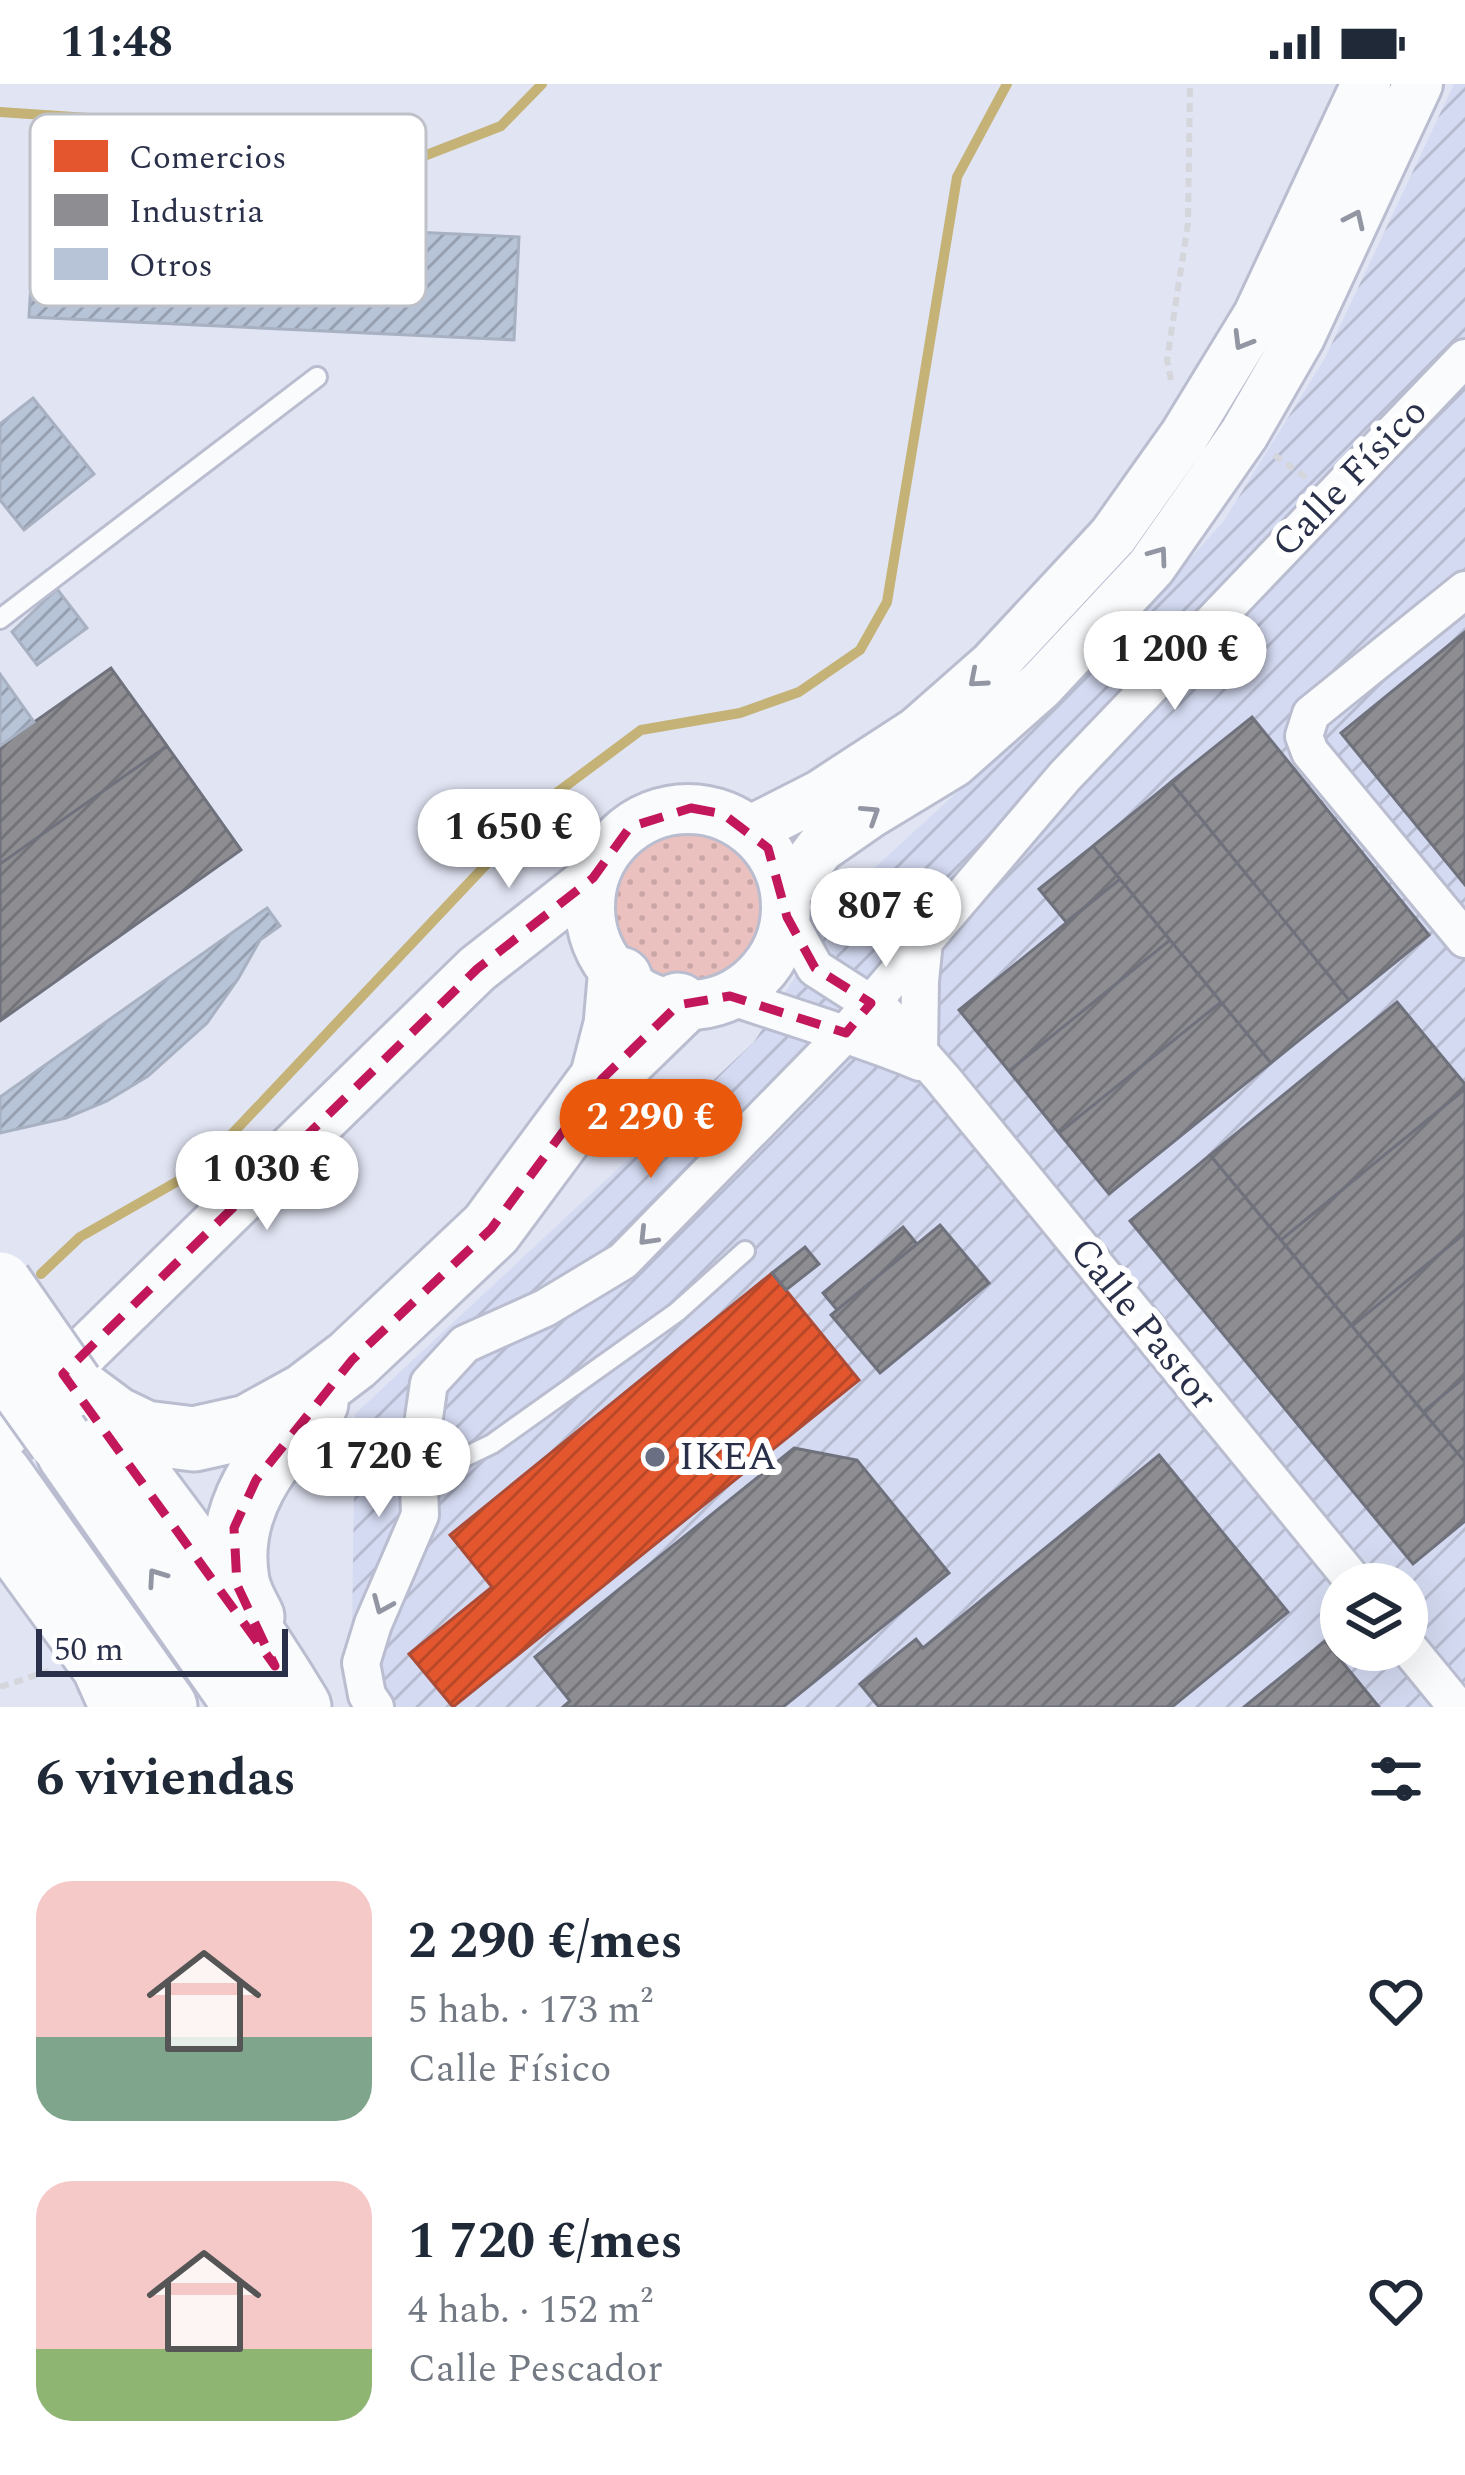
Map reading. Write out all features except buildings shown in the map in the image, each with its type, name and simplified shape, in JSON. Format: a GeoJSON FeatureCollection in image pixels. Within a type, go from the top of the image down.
{"type":"FeatureCollection","features":[{"type":"Feature","properties":{"kind":"highway"},"geometry":{"type":"LineString","coordinates":[[602,1079],[616,1025],[610,966]]}},
{"type":"Feature","properties":{"kind":"highway"},"geometry":{"type":"LineString","coordinates":[[54,1449],[145,1433],[194,1438],[248,1427],[306,1396],[352,1360],[491,1229],[602,1079],[704,1000]]}},
{"type":"Feature","properties":{"kind":"highway"},"geometry":{"type":"LineString","coordinates":[[0,1284],[54,1449],[165,1707]]}},
{"type":"Feature","properties":{"kind":"highway"},"geometry":{"type":"LineString","coordinates":[[0,1356],[54,1449],[274,1693]]}},
{"type":"Feature","properties":{"kind":"highway"},"geometry":{"type":"LineString","coordinates":[[274,1693],[228,1569],[234,1528],[256,1480],[352,1360]]}},
{"type":"Feature","properties":{"kind":"street"},"geometry":{"type":"LineString","coordinates":[[751,830],[820,795],[917,731],[994,664],[1113,536],[1184,436],[1258,315],[1366,84]]}},
{"type":"Feature","properties":{"kind":"street"},"geometry":{"type":"LineString","coordinates":[[786,905],[820,848],[953,763],[1042,685],[1151,567],[1244,434],[1300,337],[1418,84]]}},
{"type":"Feature","properties":{"kind":"street","name":"Calle Físico"},"geometry":{"type":"LineString","coordinates":[[419,1479],[429,1383],[465,1344],[545,1308],[623,1261],[846,1033],[1065,776],[1465,358]]}},
{"type":"Feature","properties":{"kind":"street"},"geometry":{"type":"LineString","coordinates":[[1465,590],[1311,714],[1304,736],[1310,752],[1465,939]]}},
{"type":"Feature","properties":{"kind":"street"},"geometry":{"type":"LineString","coordinates":[[477,969],[535,948],[570,948],[610,966],[647,997],[704,1000],[752,982],[781,940],[786,905],[780,869],[768,848],[751,830],[723,814],[691,808],[659,812],[630,826],[607,850],[593,878],[589,904],[592,929],[610,966]]}},
{"type":"Feature","properties":{"kind":"street"},"geometry":{"type":"LineString","coordinates":[[97,1688],[54,1449],[88,1348],[477,969],[593,878]]}},
{"type":"Feature","properties":{"kind":"street","name":"Calle Pastor"},"geometry":{"type":"LineString","coordinates":[[786,905],[815,968],[885,1013],[1339,1563]]}},
{"type":"Feature","properties":{"kind":"street"},"geometry":{"type":"LineString","coordinates":[[924,941],[920,981],[924,1060]]}},
{"type":"Feature","properties":{"kind":"street","name":"Calle Pastor"},"geometry":{"type":"LineString","coordinates":[[704,1000],[846,1033],[924,1060]]}},
{"type":"Feature","properties":{"kind":"street"},"geometry":{"type":"LineString","coordinates":[[375,1707],[367,1695],[362,1663],[420,1515],[419,1479]]}},
{"type":"Feature","properties":{"kind":"street"},"geometry":{"type":"LineString","coordinates":[[1427,1671],[1456,1707]]}},
{"type":"Feature","properties":{"kind":"lane"},"geometry":{"type":"LineString","coordinates":[[0,619],[317,377]]}},
{"type":"Feature","properties":{"kind":"lane"},"geometry":{"type":"LineString","coordinates":[[419,1479],[492,1444],[677,1312],[746,1251]]}},
{"type":"Feature","properties":{"kind":"path"},"geometry":{"type":"LineString","coordinates":[[1184,436],[1167,360],[1188,223],[1190,84]]}},
{"type":"Feature","properties":{"kind":"path"},"geometry":{"type":"LineString","coordinates":[[1244,434],[1309,479],[1338,490]]}},
{"type":"Feature","properties":{"kind":"path"},"geometry":{"type":"LineString","coordinates":[[0,1688],[97,1688]]}},
{"type":"Feature","properties":{"kind":"highlighted area"},"geometry":{"type":"Polygon","coordinates":[[[691,808],[723,814],[768,848],[787,917],[815,968],[871,1003],[846,1033],[730,996],[678,1005],[602,1079],[491,1229],[352,1360],[256,1480],[234,1528],[237,1585],[275,1666],[63,1374],[477,969],[593,878],[630,827],[691,808]]]}},
{"type":"Feature","properties":{"kind":"shaded area"},"geometry":{"type":"Polygon","coordinates":[[[1454,84],[1465,84],[1465,1707],[351,1707],[355,1414],[754,1042],[849,891],[1082,678],[1223,522],[1325,358],[1454,84]]]}},
{"type":"Feature","properties":{"kind":"shaded area"},"geometry":{"type":"Polygon","coordinates":[[[689,834],[718,840],[742,856],[758,880],[764,909],[758,938],[742,962],[718,978],[689,984],[660,978],[636,962],[620,938],[614,909],[620,880],[636,856],[660,840],[689,834]]]}},
{"type":"Feature","properties":{"kind":"waterway"},"geometry":{"type":"LineString","coordinates":[[426,155],[501,126],[542,84]]}},
{"type":"Feature","properties":{"kind":"waterway"},"geometry":{"type":"LineString","coordinates":[[41,1274],[80,1237],[199,1169],[547,800],[641,730],[740,713],[799,692],[860,650],[887,602],[957,177],[1007,84]]}},
{"type":"Feature","properties":{"kind":"waterway"},"geometry":{"type":"LineString","coordinates":[[0,112],[30,114]]}},
{"type":"Feature","properties":{"kind":"place","name":"IKEA"},"geometry":{"type":"Point","coordinates":[655,1457]}}]}
